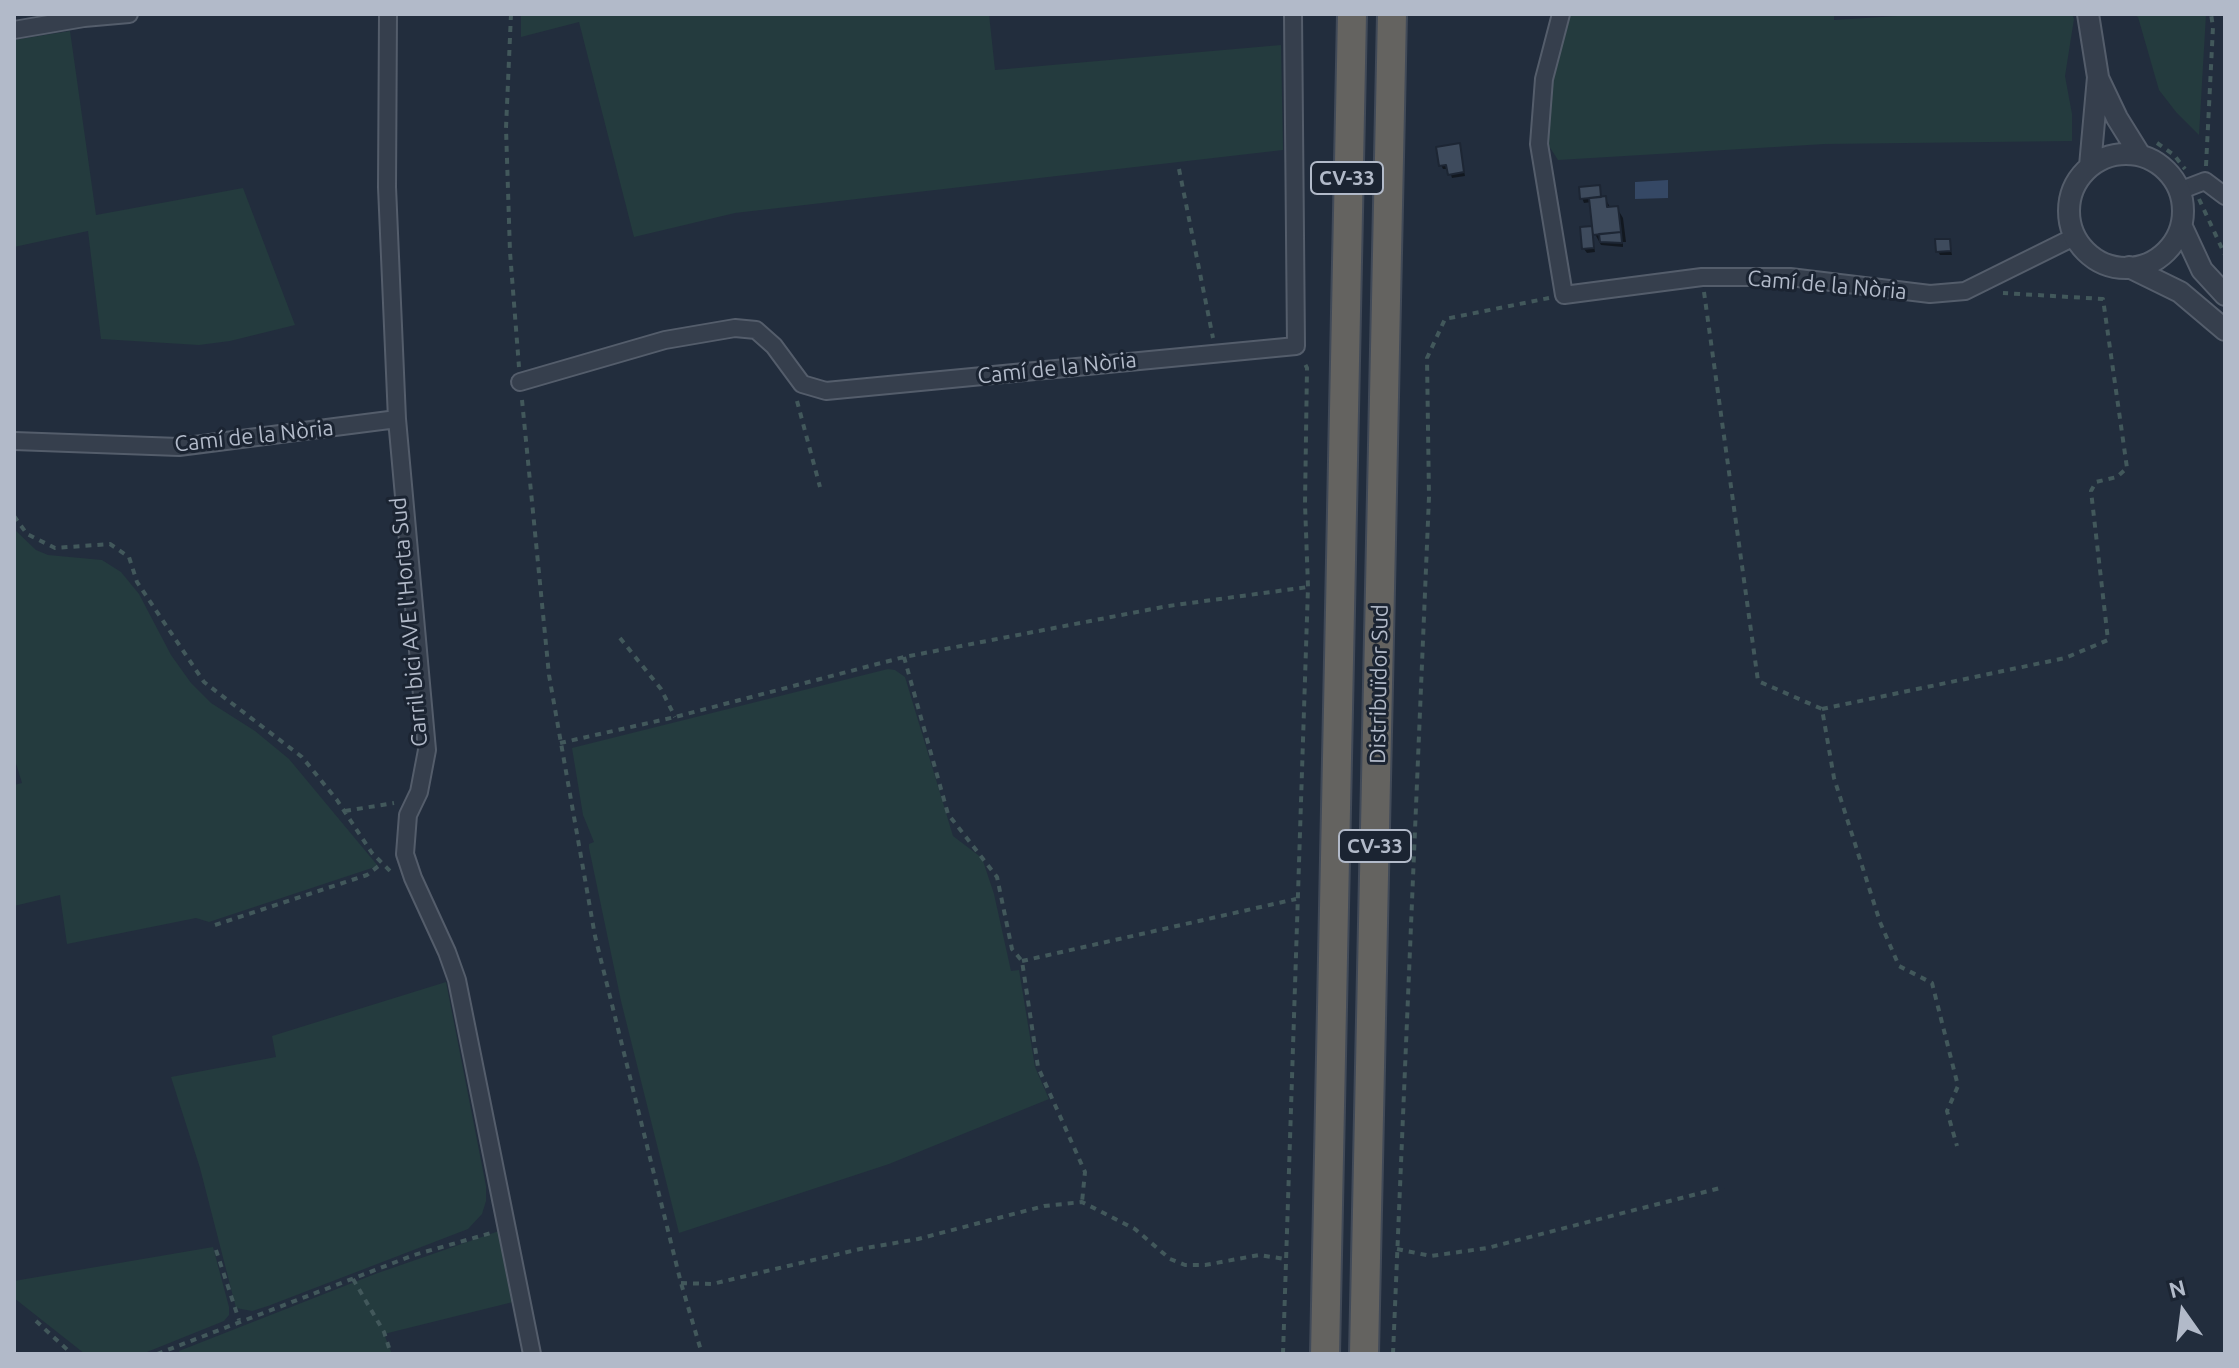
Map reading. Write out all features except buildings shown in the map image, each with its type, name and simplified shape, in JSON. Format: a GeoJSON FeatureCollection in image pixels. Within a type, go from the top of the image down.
{"type":"FeatureCollection","features":[{"type":"Feature","properties":{"kind":"highway","name":"Distribuïdor Sud"},"geometry":{"type":"LineString","coordinates":[[1325,1354],[1352,14]]}},
{"type":"Feature","properties":{"kind":"highway","name":"Distribuïdor Sud"},"geometry":{"type":"LineString","coordinates":[[1364,1354],[1392,14]]}},
{"type":"Feature","properties":{"kind":"street"},"geometry":{"type":"LineString","coordinates":[[14,30],[129,14]]}},
{"type":"Feature","properties":{"kind":"street"},"geometry":{"type":"LineString","coordinates":[[388,14],[387,187],[397,419],[427,750],[419,792],[408,815],[405,854],[457,980],[532,1354]]}},
{"type":"Feature","properties":{"kind":"street"},"geometry":{"type":"LineString","coordinates":[[1293,14],[1296,346]]}},
{"type":"Feature","properties":{"kind":"street"},"geometry":{"type":"LineString","coordinates":[[1561,14],[1544,79],[1539,144],[1564,295]]}},
{"type":"Feature","properties":{"kind":"street"},"geometry":{"type":"LineString","coordinates":[[2088,14],[2098,77],[2090,166]]}},
{"type":"Feature","properties":{"kind":"street"},"geometry":{"type":"LineString","coordinates":[[2098,77],[2117,118],[2140,155]]}},
{"type":"Feature","properties":{"kind":"street"},"geometry":{"type":"LineString","coordinates":[[2122,154],[2140,155],[2164,167],[2176,182],[2184,208],[2182,227],[2163,256],[2145,266],[2120,269],[2099,262],[2084,250],[2071,228],[2069,201],[2077,182],[2090,166],[2122,154]]}},
{"type":"Feature","properties":{"kind":"street"},"geometry":{"type":"LineString","coordinates":[[2179,191],[2205,181],[2225,196]]}},
{"type":"Feature","properties":{"kind":"street"},"geometry":{"type":"LineString","coordinates":[[2182,227],[2202,270],[2225,295]]}},
{"type":"Feature","properties":{"kind":"street","name":"Camí de la Nòria"},"geometry":{"type":"LineString","coordinates":[[1564,295],[1702,277],[1790,277],[1930,294],[1965,291],[2076,236]]}},
{"type":"Feature","properties":{"kind":"street"},"geometry":{"type":"LineString","coordinates":[[2129,267],[2180,292],[2225,330]]}},
{"type":"Feature","properties":{"kind":"street","name":"Camí de la Nòria"},"geometry":{"type":"LineString","coordinates":[[520,382],[665,340],[735,328],[756,330],[774,346],[802,384],[826,391],[1296,346]]}},
{"type":"Feature","properties":{"kind":"street","name":"Camí de la Nòria"},"geometry":{"type":"LineString","coordinates":[[14,441],[179,447],[397,419]]}},
{"type":"Feature","properties":{"kind":"path"},"geometry":{"type":"LineString","coordinates":[[511,14],[506,128],[510,252],[549,675],[595,936],[681,1283],[702,1354]]}},
{"type":"Feature","properties":{"kind":"path"},"geometry":{"type":"LineString","coordinates":[[2205,181],[2213,27],[2211,14]]}},
{"type":"Feature","properties":{"kind":"path"},"geometry":{"type":"LineString","coordinates":[[1179,169],[1216,352]]}},
{"type":"Feature","properties":{"kind":"path"},"geometry":{"type":"LineString","coordinates":[[2203,207],[2225,255]]}},
{"type":"Feature","properties":{"kind":"path"},"geometry":{"type":"LineString","coordinates":[[1702,277],[1758,681],[1822,709],[2065,658],[2108,640],[2091,491],[2096,482],[2117,477],[2127,468],[2103,299],[1965,291]]}},
{"type":"Feature","properties":{"kind":"path"},"geometry":{"type":"LineString","coordinates":[[1393,1354],[1429,497],[1427,358],[1445,319],[1564,295]]}},
{"type":"Feature","properties":{"kind":"path"},"geometry":{"type":"LineString","coordinates":[[1283,1354],[1308,587],[1305,504],[1307,368],[1296,346]]}},
{"type":"Feature","properties":{"kind":"path"},"geometry":{"type":"LineString","coordinates":[[787,364],[820,487]]}},
{"type":"Feature","properties":{"kind":"path"},"geometry":{"type":"LineString","coordinates":[[14,516],[27,534],[55,548],[110,544],[129,557],[137,582],[204,682],[302,757],[388,872],[413,878]]}},
{"type":"Feature","properties":{"kind":"path"},"geometry":{"type":"LineString","coordinates":[[560,743],[675,717],[904,657],[1168,606],[1308,587]]}},
{"type":"Feature","properties":{"kind":"path"},"geometry":{"type":"LineString","coordinates":[[620,638],[661,689],[675,717]]}},
{"type":"Feature","properties":{"kind":"path"},"geometry":{"type":"LineString","coordinates":[[904,657],[948,814],[997,877],[1012,949],[1022,961],[1038,1067],[1085,1172],[1082,1202]]}},
{"type":"Feature","properties":{"kind":"path"},"geometry":{"type":"LineString","coordinates":[[1822,709],[1834,778],[1880,922],[1899,966],[1932,983],[1958,1086],[1947,1111],[1957,1146]]}},
{"type":"Feature","properties":{"kind":"path"},"geometry":{"type":"LineString","coordinates":[[345,811],[400,802],[413,805]]}},
{"type":"Feature","properties":{"kind":"path"},"geometry":{"type":"LineString","coordinates":[[215,925],[367,875],[381,864]]}},
{"type":"Feature","properties":{"kind":"path"},"geometry":{"type":"LineString","coordinates":[[1022,961],[1296,899]]}},
{"type":"Feature","properties":{"kind":"path"},"geometry":{"type":"LineString","coordinates":[[1397,1249],[1431,1256],[1487,1248],[1724,1187]]}},
{"type":"Feature","properties":{"kind":"path"},"geometry":{"type":"LineString","coordinates":[[681,1283],[712,1284],[846,1252],[918,1239],[1044,1206],[1082,1202],[1135,1229],[1170,1259],[1185,1265],[1205,1265],[1259,1255],[1285,1259]]}},
{"type":"Feature","properties":{"kind":"path"},"geometry":{"type":"LineString","coordinates":[[157,1354],[414,1255],[505,1229]]}},
{"type":"Feature","properties":{"kind":"path"},"geometry":{"type":"LineString","coordinates":[[216,1250],[239,1321]]}},
{"type":"Feature","properties":{"kind":"path"},"geometry":{"type":"LineString","coordinates":[[353,1279],[384,1332],[391,1354]]}},
{"type":"Feature","properties":{"kind":"path"},"geometry":{"type":"LineString","coordinates":[[36,1321],[72,1354]]}},
{"type":"Feature","properties":{"kind":"green space"},"geometry":{"type":"Polygon","coordinates":[[[521,14],[989,14],[995,70],[1281,45],[1283,150],[735,213],[634,237],[579,22],[521,37],[521,14]]]}},
{"type":"Feature","properties":{"kind":"green space"},"geometry":{"type":"Polygon","coordinates":[[[1565,14],[1834,14],[1834,20],[1928,14],[2072,14],[2074,19],[2065,76],[2072,114],[2072,141],[1825,144],[1558,160],[1547,143],[1544,118],[1565,14]]]}},
{"type":"Feature","properties":{"kind":"green space"},"geometry":{"type":"Polygon","coordinates":[[[2132,14],[2206,14],[2199,135],[2159,90],[2138,17],[2132,14]]]}},
{"type":"Feature","properties":{"kind":"green space"},"geometry":{"type":"Polygon","coordinates":[[[70,31],[96,215],[243,188],[295,325],[230,341],[199,345],[101,339],[88,231],[14,247],[14,40],[70,31]]]}},
{"type":"Feature","properties":{"kind":"green space"},"geometry":{"type":"Polygon","coordinates":[[[14,529],[36,550],[48,555],[102,560],[121,572],[139,594],[171,655],[191,683],[211,703],[255,731],[289,759],[378,866],[209,922],[196,918],[67,944],[60,895],[14,906],[14,785],[22,783],[14,757],[14,529]]]}},
{"type":"Feature","properties":{"kind":"green space"},"geometry":{"type":"Polygon","coordinates":[[[888,669],[905,677],[953,836],[982,858],[994,894],[1011,971],[1019,970],[1035,1067],[1049,1099],[889,1164],[679,1233],[621,1001],[589,848],[589,844],[594,842],[583,815],[572,748],[888,669]]]}},
{"type":"Feature","properties":{"kind":"green space"},"geometry":{"type":"Polygon","coordinates":[[[446,982],[486,1186],[482,1214],[468,1229],[268,1306],[252,1311],[236,1308],[200,1168],[171,1077],[276,1057],[272,1036],[446,982]]]}},
{"type":"Feature","properties":{"kind":"green space"},"geometry":{"type":"Polygon","coordinates":[[[499,1231],[513,1302],[384,1334],[392,1354],[180,1354],[179,1351],[375,1274],[499,1231]]]}},
{"type":"Feature","properties":{"kind":"green space"},"geometry":{"type":"Polygon","coordinates":[[[213,1247],[229,1315],[224,1321],[142,1354],[85,1354],[14,1298],[14,1281],[213,1247]]]}},
{"type":"Feature","properties":{"kind":"water"},"geometry":{"type":"Polygon","coordinates":[[[1668,180],[1668,198],[1635,199],[1635,182],[1668,180]]]}}]}
